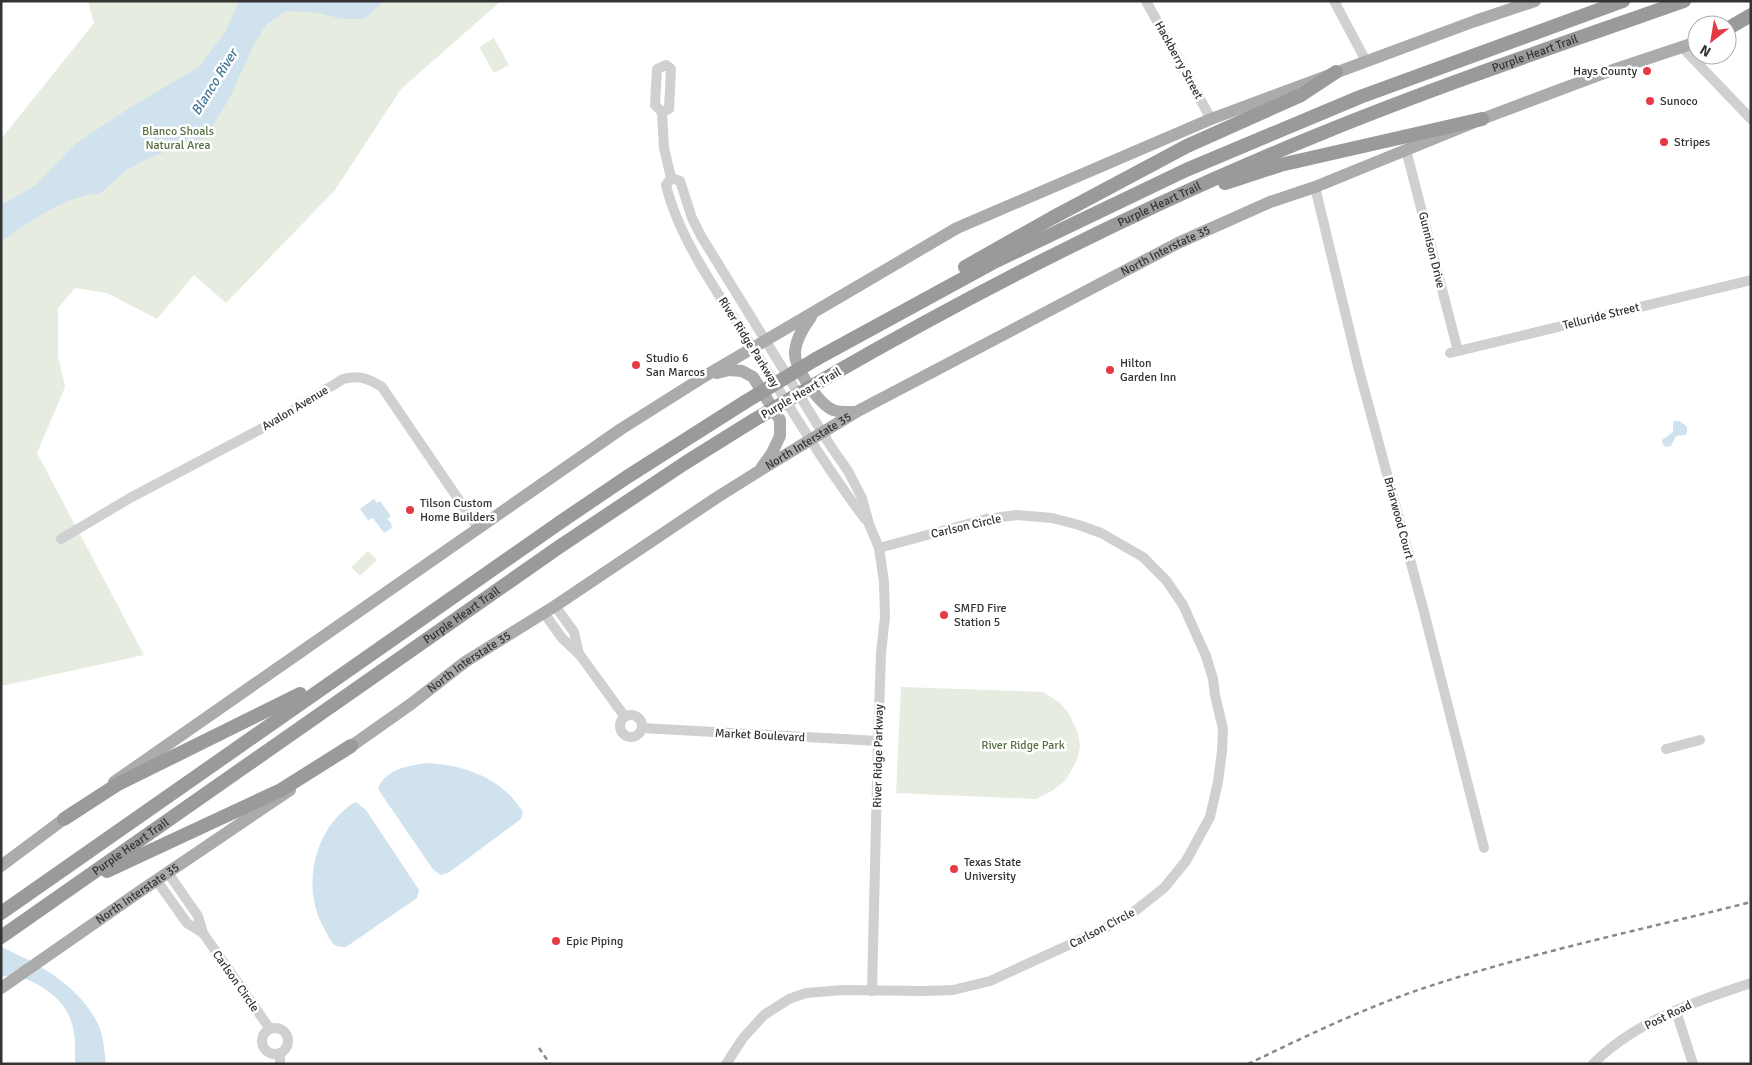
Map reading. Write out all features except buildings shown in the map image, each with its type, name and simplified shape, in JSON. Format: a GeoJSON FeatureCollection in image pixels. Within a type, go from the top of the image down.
{"type":"FeatureCollection","features":[{"type":"Feature","properties":{"kind":"highway","name":"Purple Heart Trail"},"geometry":{"type":"LineString","coordinates":[[5,910],[627,477],[816,359],[992,263],[1186,170],[1360,97],[1623,1]]}},
{"type":"Feature","properties":{"kind":"highway","name":"Purple Heart Trail"},"geometry":{"type":"LineString","coordinates":[[1,937],[559,547],[678,468],[754,420],[826,378],[980,292],[1240,167],[1322,133],[1422,94],[1684,1]]}},
{"type":"Feature","properties":{"kind":"highway"},"geometry":{"type":"LineString","coordinates":[[1737,24],[1751,15]]}},
{"type":"Feature","properties":{"kind":"highway"},"geometry":{"type":"LineString","coordinates":[[816,359],[836,343],[890,310],[1052,218],[1187,146],[1301,95],[1336,72]]}},
{"type":"Feature","properties":{"kind":"highway"},"geometry":{"type":"LineString","coordinates":[[1160,205],[1280,165],[1482,119]]}},
{"type":"Feature","properties":{"kind":"highway"},"geometry":{"type":"LineString","coordinates":[[64,819],[118,784],[345,672]]}},
{"type":"Feature","properties":{"kind":"highway"},"geometry":{"type":"LineString","coordinates":[[75,886],[281,790],[351,746]]}},
{"type":"Feature","properties":{"kind":"main road"},"geometry":{"type":"LineString","coordinates":[[1,866],[130,770],[622,429],[705,376],[956,228],[1212,119],[1366,61],[1535,1]]}},
{"type":"Feature","properties":{"kind":"main road"},"geometry":{"type":"LineString","coordinates":[[1737,27],[1751,23]]}},
{"type":"Feature","properties":{"kind":"main road","name":"North Interstate 35"},"geometry":{"type":"LineString","coordinates":[[1,988],[301,783],[411,704],[465,662],[549,610],[716,498],[856,412],[1178,243],[1270,202],[1315,187],[1482,119],[1608,72],[1687,45]]}},
{"type":"Feature","properties":{"kind":"main road"},"geometry":{"type":"LineString","coordinates":[[814,313],[799,335],[795,354],[796,364],[821,402],[833,410],[856,412]]}},
{"type":"Feature","properties":{"kind":"main road"},"geometry":{"type":"LineString","coordinates":[[705,376],[729,370],[742,371],[753,377],[780,420],[780,436],[772,453],[759,471]]}},
{"type":"Feature","properties":{"kind":"street","name":"Hackberry Street"},"geometry":{"type":"LineString","coordinates":[[1146,1],[1212,119]]}},
{"type":"Feature","properties":{"kind":"street"},"geometry":{"type":"LineString","coordinates":[[1334,1],[1366,61]]}},
{"type":"Feature","properties":{"kind":"street"},"geometry":{"type":"LineString","coordinates":[[1682,47],[1751,119]]}},
{"type":"Feature","properties":{"kind":"street","name":"River Ridge Parkway"},"geometry":{"type":"LineString","coordinates":[[662,112],[664,148],[671,178],[666,185],[681,229],[810,440],[835,479],[869,524]]}},
{"type":"Feature","properties":{"kind":"street","name":"Gunnison Drive"},"geometry":{"type":"LineString","coordinates":[[1406,150],[1454,352]]}},
{"type":"Feature","properties":{"kind":"street","name":"River Ridge Parkway"},"geometry":{"type":"LineString","coordinates":[[671,178],[680,182],[692,218],[701,236],[848,471],[859,491],[879,548],[884,582],[885,617],[881,652],[872,991]]}},
{"type":"Feature","properties":{"kind":"street","name":"Briarwood Court"},"geometry":{"type":"LineString","coordinates":[[1315,187],[1358,366],[1484,848]]}},
{"type":"Feature","properties":{"kind":"street","name":"Telluride Street"},"geometry":{"type":"LineString","coordinates":[[1454,352],[1751,280]]}},
{"type":"Feature","properties":{"kind":"street","name":"Avalon Avenue"},"geometry":{"type":"LineString","coordinates":[[61,539],[130,498],[274,422],[343,379],[354,376],[366,377],[382,387],[478,528]]}},
{"type":"Feature","properties":{"kind":"street","name":"Carlson Circle"},"geometry":{"type":"LineString","coordinates":[[726,1064],[743,1038],[764,1015],[790,999],[806,993],[823,990],[953,990],[990,981],[1132,914],[1164,888],[1186,861],[1210,817],[1219,774],[1223,729],[1213,678],[1206,656],[1183,605],[1166,580],[1143,557],[1114,540],[1079,525],[1052,518],[1017,515],[986,519],[879,548]]}},
{"type":"Feature","properties":{"kind":"street","name":"Market Boulevard"},"geometry":{"type":"LineString","coordinates":[[549,610],[562,638],[580,655],[625,717]]}},
{"type":"Feature","properties":{"kind":"street","name":"Market Boulevard"},"geometry":{"type":"LineString","coordinates":[[631,715],[638,717],[642,722],[642,728],[636,736],[630,737],[624,734],[620,725],[625,717],[631,715]]}},
{"type":"Feature","properties":{"kind":"street","name":"Market Boulevard"},"geometry":{"type":"LineString","coordinates":[[642,728],[878,741]]}},
{"type":"Feature","properties":{"kind":"street"},"geometry":{"type":"LineString","coordinates":[[1666,749],[1700,740]]}},
{"type":"Feature","properties":{"kind":"street","name":"Carlson Circle"},"geometry":{"type":"LineString","coordinates":[[162,877],[187,923],[203,933],[270,1029],[278,1028],[287,1036],[286,1048],[280,1053],[280,1064]]}},
{"type":"Feature","properties":{"kind":"street","name":"Post Road"},"geometry":{"type":"LineString","coordinates":[[1593,1064],[1612,1047],[1646,1024],[1698,1000],[1751,983]]}},
{"type":"Feature","properties":{"kind":"street"},"geometry":{"type":"LineString","coordinates":[[1676,1011],[1693,1064]]}},
{"type":"Feature","properties":{"kind":"street"},"geometry":{"type":"LineString","coordinates":[[270,1029],[264,1035],[263,1046],[269,1052],[280,1053]]}},
{"type":"Feature","properties":{"kind":"green space","name":"Blanco Shoals Natural Area"},"geometry":{"type":"Polygon","coordinates":[[[88,1],[501,1],[401,89],[335,190],[226,303],[194,275],[157,319],[107,293],[75,288],[58,308],[58,356],[65,387],[37,453],[144,655],[1,686],[1,139],[94,23],[88,1]]]}},
{"type":"Feature","properties":{"kind":"green space"},"geometry":{"type":"Polygon","coordinates":[[[494,38],[509,65],[494,73],[479,47],[494,38]]]}},
{"type":"Feature","properties":{"kind":"green space"},"geometry":{"type":"Polygon","coordinates":[[[368,551],[377,560],[360,576],[351,567],[368,551]]]}},
{"type":"Feature","properties":{"kind":"green space","name":"River Ridge Park"},"geometry":{"type":"Polygon","coordinates":[[[901,687],[1043,692],[1059,702],[1068,712],[1078,733],[1080,747],[1077,760],[1066,780],[1052,791],[1036,799],[896,793],[901,687]]]}},
{"type":"Feature","properties":{"kind":"water","name":"Blanco River"},"geometry":{"type":"Polygon","coordinates":[[[239,1],[383,1],[365,19],[343,19],[313,12],[286,11],[267,24],[255,42],[229,99],[206,137],[151,157],[125,171],[100,194],[88,195],[62,204],[22,227],[1,242],[1,205],[36,185],[75,144],[131,107],[199,67],[226,31],[239,1]]]}},
{"type":"Feature","properties":{"kind":"water"},"geometry":{"type":"Polygon","coordinates":[[[1674,421],[1680,421],[1687,427],[1687,433],[1676,436],[1671,446],[1666,447],[1663,445],[1662,440],[1673,432],[1674,421]]]}},
{"type":"Feature","properties":{"kind":"water"},"geometry":{"type":"Polygon","coordinates":[[[374,499],[377,503],[380,501],[391,516],[387,519],[392,524],[392,528],[384,533],[373,518],[368,520],[360,509],[374,499]]]}},
{"type":"Feature","properties":{"kind":"water"},"geometry":{"type":"Polygon","coordinates":[[[427,763],[469,770],[493,782],[514,800],[523,812],[521,819],[448,873],[440,875],[432,868],[378,789],[381,782],[392,773],[405,767],[427,763]]]}},
{"type":"Feature","properties":{"kind":"water"},"geometry":{"type":"Polygon","coordinates":[[[356,802],[366,810],[419,890],[417,898],[346,947],[341,947],[335,945],[331,940],[318,916],[312,884],[317,853],[323,838],[341,813],[356,802]]]}},
{"type":"Feature","properties":{"kind":"water"},"geometry":{"type":"Polygon","coordinates":[[[1,947],[30,961],[58,978],[81,999],[101,1030],[106,1064],[75,1064],[75,1040],[70,1018],[66,1010],[51,994],[31,981],[20,977],[1,977],[1,947]]]}},
{"type":"Feature","properties":{"kind":"railway"},"geometry":{"type":"LineString","coordinates":[[1248,1064],[1355,1014],[1421,989],[1544,953],[1751,902]]}},
{"type":"Feature","properties":{"kind":"railway"},"geometry":{"type":"LineString","coordinates":[[539,1048],[550,1064]]}},
{"type":"Feature","properties":{"kind":"place","name":"Hays County"},"geometry":{"type":"Point","coordinates":[1647,71]}},
{"type":"Feature","properties":{"kind":"place","name":"Sunoco"},"geometry":{"type":"Point","coordinates":[1650,101]}},
{"type":"Feature","properties":{"kind":"place","name":"Stripes"},"geometry":{"type":"Point","coordinates":[1664,142]}},
{"type":"Feature","properties":{"kind":"place","name":"Studio 6 San Marcos"},"geometry":{"type":"Point","coordinates":[636,365]}},
{"type":"Feature","properties":{"kind":"place","name":"Hilton Garden Inn"},"geometry":{"type":"Point","coordinates":[1110,370]}},
{"type":"Feature","properties":{"kind":"place","name":"Tilson Custom Home Builders"},"geometry":{"type":"Point","coordinates":[410,510]}},
{"type":"Feature","properties":{"kind":"place","name":"SMFD Fire Station 5"},"geometry":{"type":"Point","coordinates":[944,615]}},
{"type":"Feature","properties":{"kind":"place","name":"Texas State University"},"geometry":{"type":"Point","coordinates":[954,869]}},
{"type":"Feature","properties":{"kind":"place","name":"Epic Piping"},"geometry":{"type":"Point","coordinates":[556,941]}}]}
